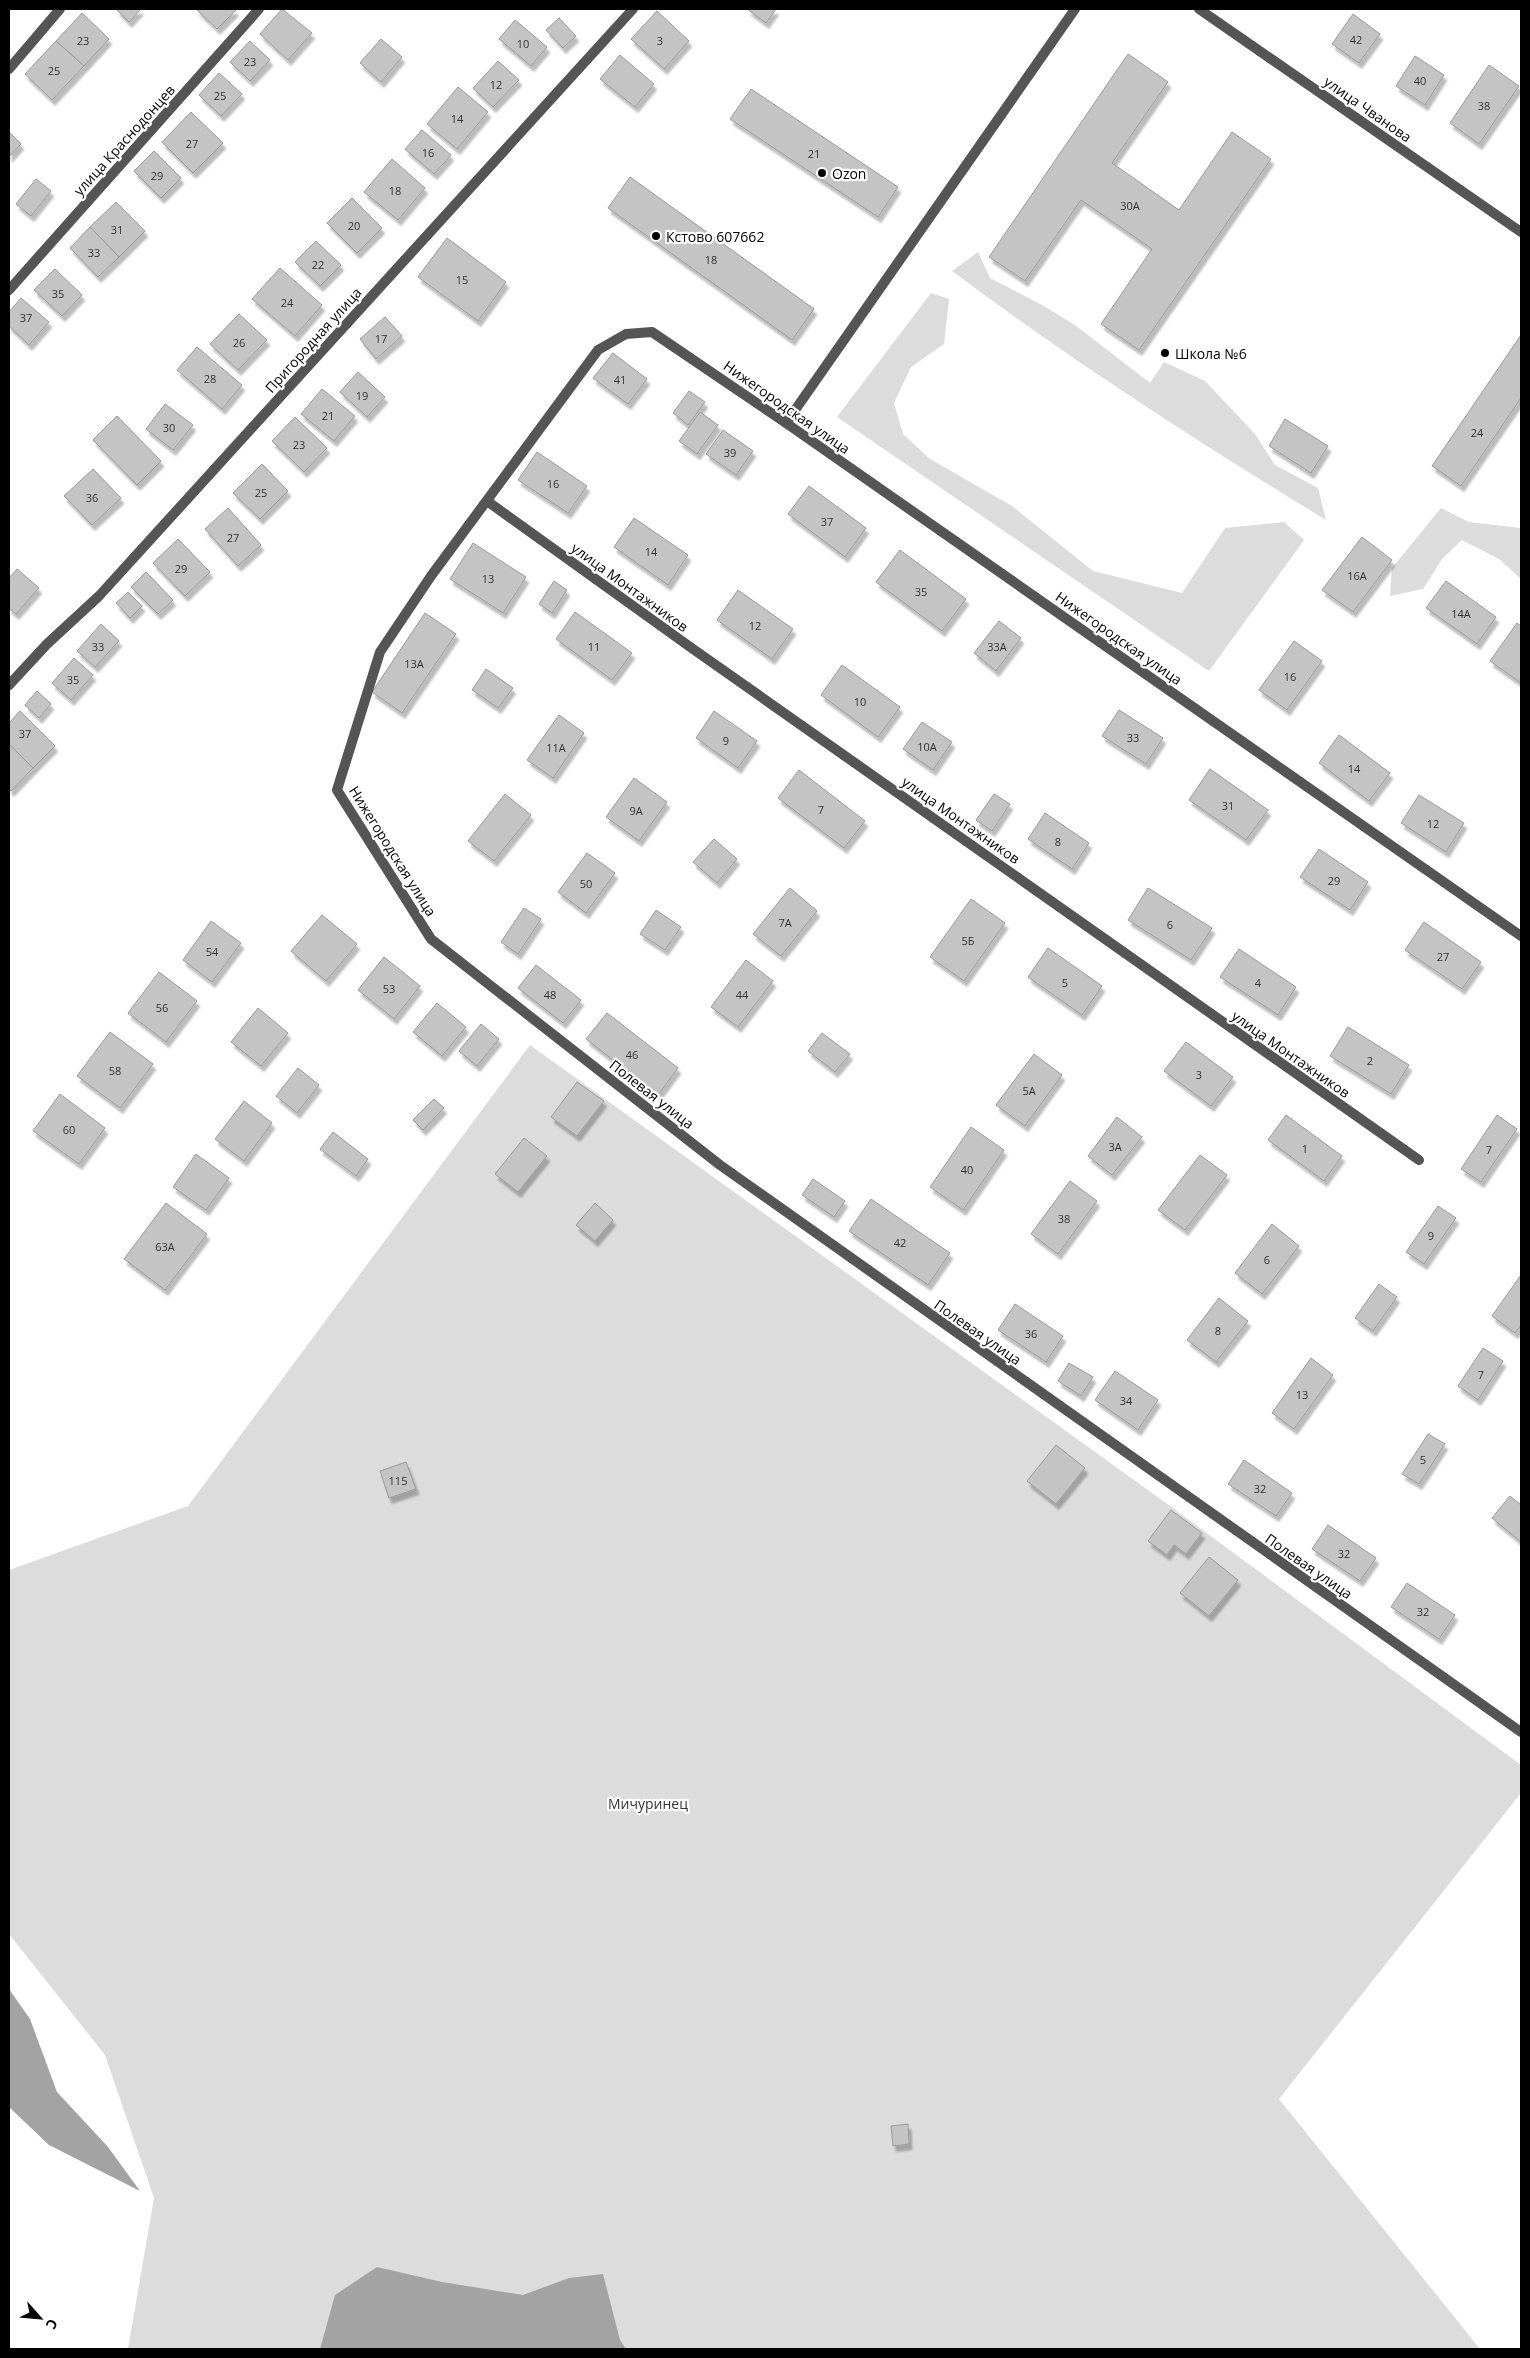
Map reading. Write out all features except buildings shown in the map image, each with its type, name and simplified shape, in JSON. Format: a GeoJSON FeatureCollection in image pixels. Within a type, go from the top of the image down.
{"type":"FeatureCollection","features":[{"type":"Feature","properties":{"kind":"street"},"geometry":{"type":"LineString","coordinates":[[9,69],[60,9]]}},
{"type":"Feature","properties":{"kind":"street","name":"улица Краснодонцев"},"geometry":{"type":"LineString","coordinates":[[9,290],[260,9]]}},
{"type":"Feature","properties":{"kind":"street","name":"Пригородная улица"},"geometry":{"type":"LineString","coordinates":[[9,686],[47,644],[99,596],[633,9]]}},
{"type":"Feature","properties":{"kind":"street"},"geometry":{"type":"LineString","coordinates":[[786,422],[1075,9]]}},
{"type":"Feature","properties":{"kind":"street","name":"улица Чванова"},"geometry":{"type":"LineString","coordinates":[[1199,9],[1521,232]]}},
{"type":"Feature","properties":{"kind":"street","name":"Нижегородская улица"},"geometry":{"type":"LineString","coordinates":[[431,939],[337,790],[380,652],[431,576],[598,350],[626,334],[652,332],[786,422],[1521,936]]}},
{"type":"Feature","properties":{"kind":"street","name":"улица Монтажников"},"geometry":{"type":"LineString","coordinates":[[487,501],[693,649],[1419,1160]]}},
{"type":"Feature","properties":{"kind":"street","name":"Полевая улица"},"geometry":{"type":"LineString","coordinates":[[431,939],[720,1165],[1521,1732]]}},
{"type":"Feature","properties":{"kind":"green space"},"geometry":{"type":"Polygon","coordinates":[[[978,252],[990,278],[1042,305],[1075,325],[1150,383],[1164,362],[1205,381],[1255,434],[1275,465],[1318,488],[1326,520],[1230,461],[1089,369],[952,271],[978,252]]]}},
{"type":"Feature","properties":{"kind":"green space"},"geometry":{"type":"Polygon","coordinates":[[[931,293],[949,299],[944,344],[911,367],[894,403],[903,434],[930,459],[1012,506],[1093,571],[1182,593],[1225,528],[1284,522],[1304,540],[1209,671],[837,417],[931,293]]]}},
{"type":"Feature","properties":{"kind":"green space"},"geometry":{"type":"Polygon","coordinates":[[[1441,508],[1469,522],[1521,528],[1521,579],[1499,559],[1462,540],[1442,559],[1423,589],[1390,596],[1392,568],[1441,508]]]}},
{"type":"Feature","properties":{"kind":"green space","name":"Мичуринец"},"geometry":{"type":"Polygon","coordinates":[[[530,1045],[1170,1506],[1521,1765],[1521,1793],[1279,2099],[1480,2349],[128,2349],[154,2198],[105,2055],[9,1934],[9,1570],[188,1506],[530,1045]]]}},
{"type":"Feature","properties":{"kind":"shaded area"},"geometry":{"type":"Polygon","coordinates":[[[9,1989],[30,2019],[57,2092],[108,2147],[140,2191],[49,2145],[9,2107],[9,1989]]]}},
{"type":"Feature","properties":{"kind":"shaded area"},"geometry":{"type":"Polygon","coordinates":[[[377,2267],[442,2282],[523,2295],[569,2278],[603,2274],[620,2340],[626,2349],[320,2349],[335,2295],[377,2267]]]}},
{"type":"Feature","properties":{"kind":"place","name":"Ozon"},"geometry":{"type":"Point","coordinates":[822,173]}},
{"type":"Feature","properties":{"kind":"place","name":"Кстово 607662"},"geometry":{"type":"Point","coordinates":[656,236]}},
{"type":"Feature","properties":{"kind":"place","name":"Школа №6"},"geometry":{"type":"Point","coordinates":[1165,353]}}]}
